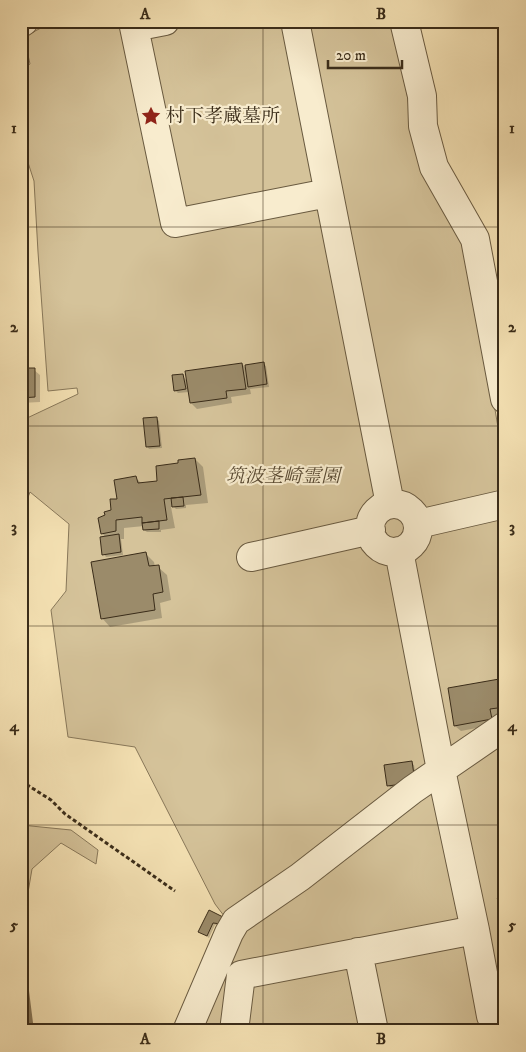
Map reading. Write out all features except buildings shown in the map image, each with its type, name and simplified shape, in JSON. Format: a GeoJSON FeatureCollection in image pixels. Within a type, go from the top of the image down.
{"type":"FeatureCollection","features":[{"type":"Feature","properties":{"kind":"street"},"geometry":{"type":"LineString","coordinates":[[165,21],[134,27],[175,222],[328,192]]}},
{"type":"Feature","properties":{"kind":"street"},"geometry":{"type":"LineString","coordinates":[[295,21],[390,504]]}},
{"type":"Feature","properties":{"kind":"street"},"geometry":{"type":"LineString","coordinates":[[404,21],[422,96],[423,126],[434,167],[475,239],[505,400]]}},
{"type":"Feature","properties":{"kind":"street"},"geometry":{"type":"LineString","coordinates":[[390,504],[405,506],[411,511],[418,524],[416,538],[412,544],[399,551],[384,549],[377,544],[372,538],[370,530],[373,517],[377,511],[390,504]]}},
{"type":"Feature","properties":{"kind":"street"},"geometry":{"type":"LineString","coordinates":[[418,524],[505,504]]}},
{"type":"Feature","properties":{"kind":"street"},"geometry":{"type":"LineString","coordinates":[[251,557],[370,530]]}},
{"type":"Feature","properties":{"kind":"street"},"geometry":{"type":"LineString","coordinates":[[399,551],[491,1016],[498,1031]]}},
{"type":"Feature","properties":{"kind":"street"},"geometry":{"type":"LineString","coordinates":[[187,1031],[229,932],[236,921],[300,878],[412,790],[505,726]]}},
{"type":"Feature","properties":{"kind":"street"},"geometry":{"type":"LineString","coordinates":[[234,1031],[241,975],[475,930]]}},
{"type":"Feature","properties":{"kind":"street"},"geometry":{"type":"LineString","coordinates":[[358,952],[374,1031]]}},
{"type":"Feature","properties":{"kind":"path"},"geometry":{"type":"LineString","coordinates":[[21,781],[51,800],[65,814],[175,891]]}},
{"type":"Feature","properties":{"kind":"green space","name":"筑波茎崎霊園"},"geometry":{"type":"Polygon","coordinates":[[[54,21],[392,21],[408,99],[412,130],[463,241],[484,344],[505,469],[505,1031],[196,1031],[237,933],[215,904],[135,747],[68,737],[51,610],[66,591],[69,524],[30,492],[21,516],[21,419],[25,419],[78,394],[77,388],[48,391],[34,181],[21,141],[21,70],[30,64],[24,37],[54,21]]]}},
{"type":"Feature","properties":{"kind":"green space"},"geometry":{"type":"Polygon","coordinates":[[[21,825],[71,830],[98,850],[96,864],[61,843],[32,869],[25,910],[24,937],[21,933],[21,825]]]}},
{"type":"Feature","properties":{"kind":"waterway"},"geometry":{"type":"LineString","coordinates":[[21,975],[24,983],[30,1031]]}},
{"type":"Feature","properties":{"kind":"place","name":"村下孝蔵墓所"},"geometry":{"type":"Point","coordinates":[151,116]}}]}
